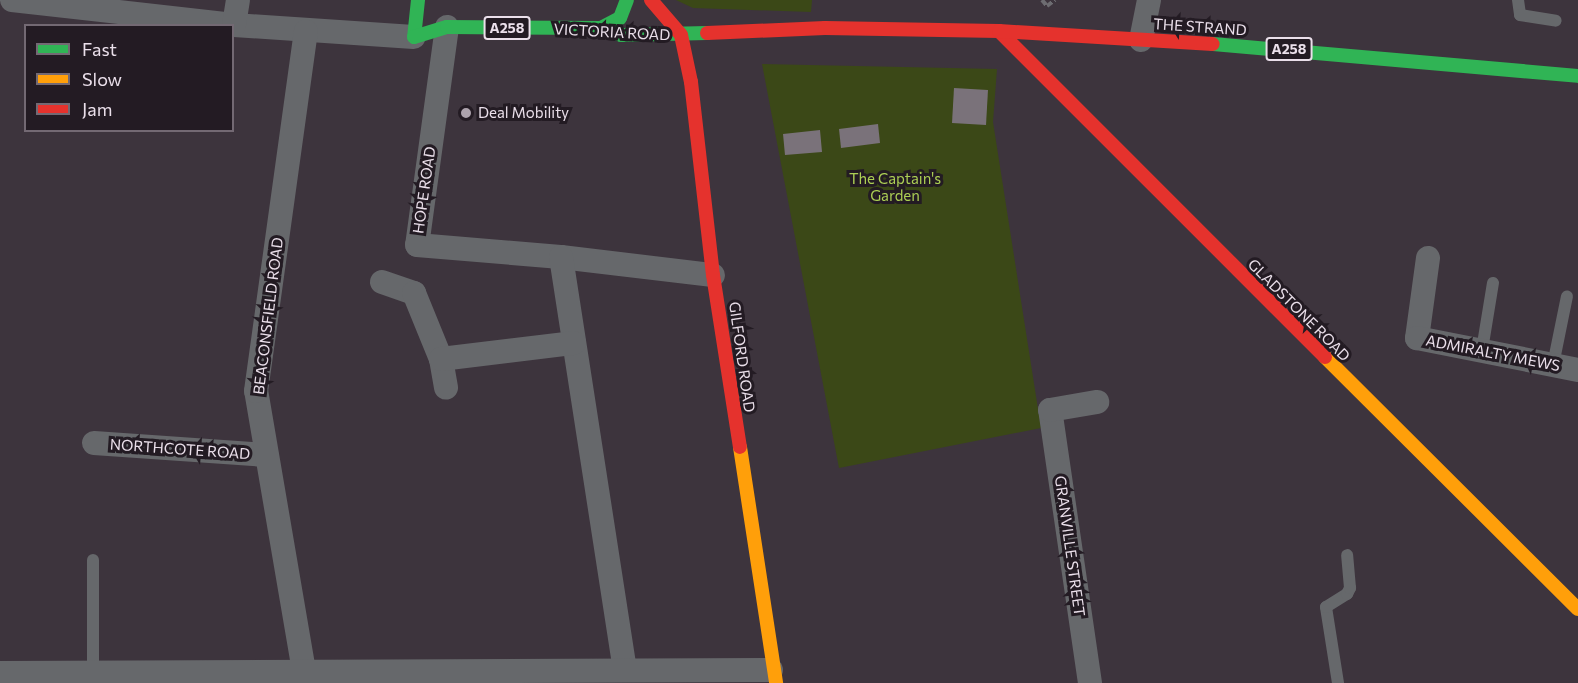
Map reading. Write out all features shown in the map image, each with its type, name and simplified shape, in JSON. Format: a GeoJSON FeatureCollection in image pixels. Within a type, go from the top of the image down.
{"type":"FeatureCollection","features":[{"type":"Feature","properties":{"kind":"street","name":"VICTORIA ROAD"},"geometry":{"type":"LineString","coordinates":[[12,0],[57,3],[226,24]]}},
{"type":"Feature","properties":{"kind":"street"},"geometry":{"type":"LineString","coordinates":[[234,25],[238,0]]}},
{"type":"Feature","properties":{"kind":"street"},"geometry":{"type":"LineString","coordinates":[[414,37],[418,0]]}},
{"type":"Feature","properties":{"kind":"street"},"geometry":{"type":"LineString","coordinates":[[601,28],[620,18],[627,0]]}},
{"type":"Feature","properties":{"kind":"street"},"geometry":{"type":"LineString","coordinates":[[651,0],[681,35]]}},
{"type":"Feature","properties":{"kind":"street"},"geometry":{"type":"LineString","coordinates":[[1141,40],[1149,0]]}},
{"type":"Feature","properties":{"kind":"street","name":"VICTORIA ROAD"},"geometry":{"type":"LineString","coordinates":[[234,25],[414,37],[447,27],[601,28],[621,35],[681,35],[825,28],[999,31]]}},
{"type":"Feature","properties":{"kind":"street","name":"HOPE ROAD"},"geometry":{"type":"LineString","coordinates":[[447,27],[417,245],[561,256],[713,275]]}},
{"type":"Feature","properties":{"kind":"street","name":"BEACONSFIELD ROAD"},"geometry":{"type":"LineString","coordinates":[[304,671],[256,391],[306,31]]}},
{"type":"Feature","properties":{"kind":"street","name":"THE STRAND"},"geometry":{"type":"LineString","coordinates":[[999,31],[1366,55],[1578,76]]}},
{"type":"Feature","properties":{"kind":"street","name":"GLADSTONE ROAD"},"geometry":{"type":"LineString","coordinates":[[999,31],[1578,609]]}},
{"type":"Feature","properties":{"kind":"street"},"geometry":{"type":"LineString","coordinates":[[643,35],[665,53],[692,82]]}},
{"type":"Feature","properties":{"kind":"street","name":"GILFORD ROAD"},"geometry":{"type":"LineString","coordinates":[[681,35],[692,82],[713,275],[774,676]]}},
{"type":"Feature","properties":{"kind":"street"},"geometry":{"type":"LineString","coordinates":[[561,256],[625,670]]}},
{"type":"Feature","properties":{"kind":"street","name":"ADMIRALTY MEWS"},"geometry":{"type":"LineString","coordinates":[[1428,258],[1417,338],[1578,370]]}},
{"type":"Feature","properties":{"kind":"street"},"geometry":{"type":"LineString","coordinates":[[382,282],[414,293],[441,359],[446,388]]}},
{"type":"Feature","properties":{"kind":"street"},"geometry":{"type":"LineString","coordinates":[[441,359],[574,343]]}},
{"type":"Feature","properties":{"kind":"street","name":"GRANVILLE STREET"},"geometry":{"type":"LineString","coordinates":[[1090,683],[1050,410],[1097,402]]}},
{"type":"Feature","properties":{"kind":"street","name":"NORTHCOTE ROAD"},"geometry":{"type":"LineString","coordinates":[[94,443],[267,455]]}},
{"type":"Feature","properties":{"kind":"street"},"geometry":{"type":"LineString","coordinates":[[0,674],[625,670],[774,676]]}},
{"type":"Feature","properties":{"kind":"lane"},"geometry":{"type":"LineString","coordinates":[[1518,0],[1520,15],[1556,21]]}},
{"type":"Feature","properties":{"kind":"lane"},"geometry":{"type":"LineString","coordinates":[[1482,350],[1493,283]]}},
{"type":"Feature","properties":{"kind":"lane"},"geometry":{"type":"LineString","coordinates":[[1553,365],[1567,296]]}},
{"type":"Feature","properties":{"kind":"lane"},"geometry":{"type":"LineString","coordinates":[[1338,683],[1326,607],[1347,594],[1350,588],[1347,555]]}},
{"type":"Feature","properties":{"kind":"lane"},"geometry":{"type":"LineString","coordinates":[[93,560],[93,674]]}},
{"type":"Feature","properties":{"kind":"path"},"geometry":{"type":"LineString","coordinates":[[1042,0],[1047,6],[1055,0]]}},
{"type":"Feature","properties":{"kind":"green space"},"geometry":{"type":"Polygon","coordinates":[[[676,0],[812,0],[811,12],[693,8],[676,0]]]}},
{"type":"Feature","properties":{"kind":"green space","name":"The Captain's Garden"},"geometry":{"type":"Polygon","coordinates":[[[762,64],[997,69],[993,122],[1041,428],[839,468],[762,64]]]}},
{"type":"Feature","properties":{"kind":"building"},"geometry":{"type":"Polygon","coordinates":[[[954,88],[988,90],[986,125],[952,123],[954,88]]]}},
{"type":"Feature","properties":{"kind":"building"},"geometry":{"type":"Polygon","coordinates":[[[878,124],[880,143],[841,148],[839,129],[878,124]]]}},
{"type":"Feature","properties":{"kind":"building"},"geometry":{"type":"Polygon","coordinates":[[[820,130],[822,152],[785,155],[783,134],[820,130]]]}},
{"type":"Feature","properties":{"kind":"traffic: fast"},"geometry":{"type":"LineString","coordinates":[[418,0],[414,37],[447,27],[601,28],[621,35],[707,33]]}},
{"type":"Feature","properties":{"kind":"traffic: fast"},"geometry":{"type":"LineString","coordinates":[[601,28],[620,18],[627,0]]}},
{"type":"Feature","properties":{"kind":"traffic: fast"},"geometry":{"type":"LineString","coordinates":[[1213,44],[1578,76]]}},
{"type":"Feature","properties":{"kind":"traffic: slow"},"geometry":{"type":"LineString","coordinates":[[1325,357],[1578,609]]}},
{"type":"Feature","properties":{"kind":"traffic: slow"},"geometry":{"type":"LineString","coordinates":[[740,447],[776,683]]}},
{"type":"Feature","properties":{"kind":"traffic: jam"},"geometry":{"type":"LineString","coordinates":[[651,0],[681,35]]}},
{"type":"Feature","properties":{"kind":"traffic: jam"},"geometry":{"type":"LineString","coordinates":[[707,33],[825,28],[999,31],[1213,44]]}},
{"type":"Feature","properties":{"kind":"traffic: jam"},"geometry":{"type":"LineString","coordinates":[[999,31],[1325,357]]}},
{"type":"Feature","properties":{"kind":"traffic: jam"},"geometry":{"type":"LineString","coordinates":[[681,35],[691,82],[713,275],[740,447]]}},
{"type":"Feature","properties":{"kind":"place","name":"Deal Mobility"},"geometry":{"type":"Point","coordinates":[466,113]}}]}
